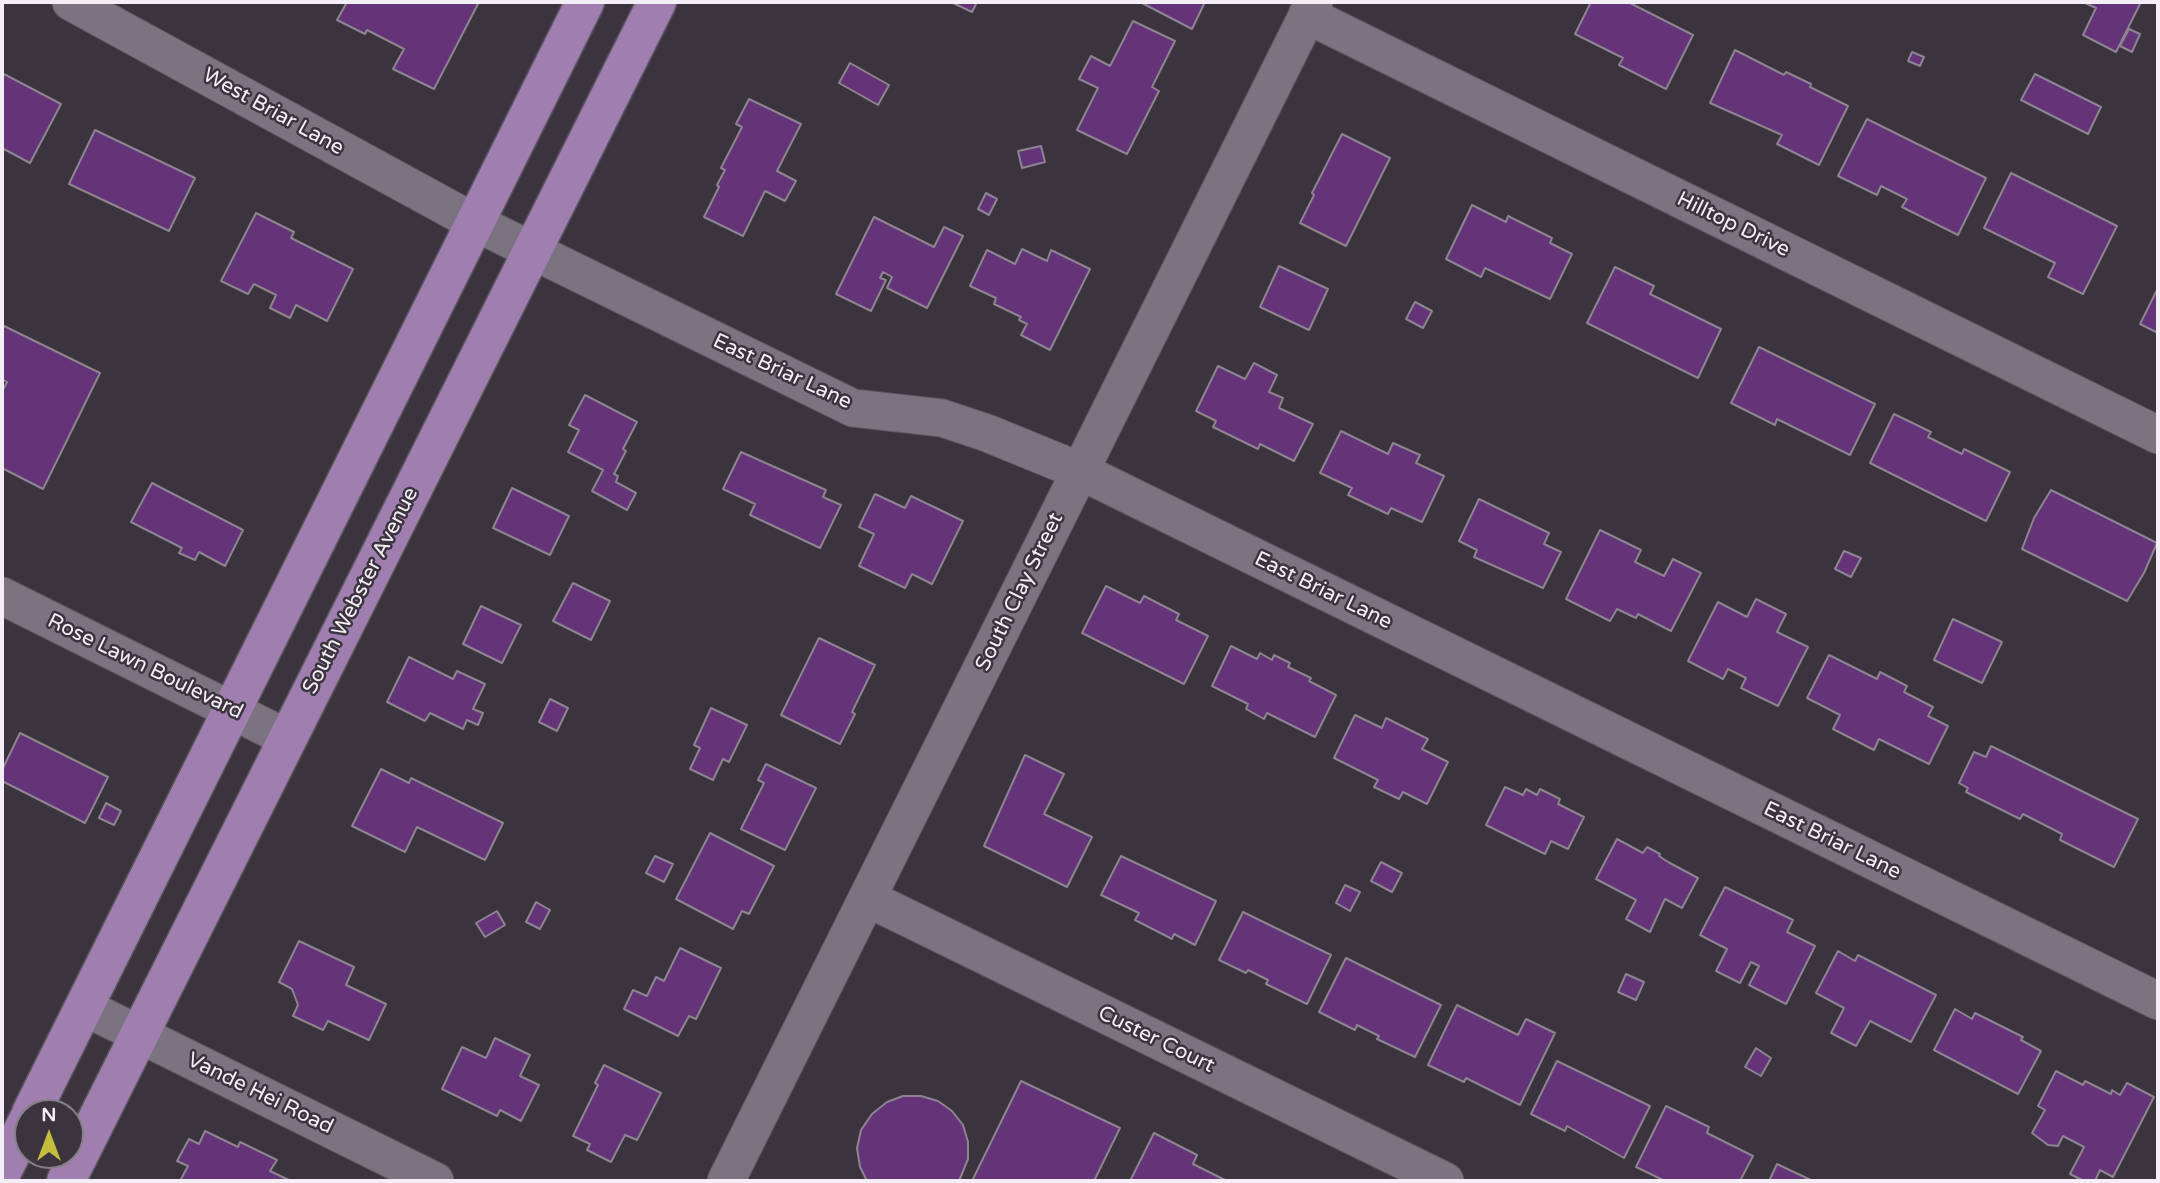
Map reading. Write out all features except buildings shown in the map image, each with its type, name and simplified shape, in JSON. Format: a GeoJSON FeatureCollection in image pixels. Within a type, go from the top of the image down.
{"type":"FeatureCollection","features":[{"type":"Feature","properties":{"kind":"main road"},"geometry":{"type":"LineString","coordinates":[[39,1099],[585,2]]}},
{"type":"Feature","properties":{"kind":"main road","name":"South Webster Avenue"},"geometry":{"type":"LineString","coordinates":[[66,1181],[657,2]]}},
{"type":"Feature","properties":{"kind":"main road"},"geometry":{"type":"LineString","coordinates":[[2,1172],[14,1148]]}},
{"type":"Feature","properties":{"kind":"street","name":"West Briar Lane"},"geometry":{"type":"LineString","coordinates":[[71,2],[474,222]]}},
{"type":"Feature","properties":{"kind":"street","name":"Hilltop Drive"},"geometry":{"type":"LineString","coordinates":[[1310,9],[2158,435]]}},
{"type":"Feature","properties":{"kind":"street","name":"South Clay Street"},"geometry":{"type":"LineString","coordinates":[[726,1181],[1310,9]]}},
{"type":"Feature","properties":{"kind":"street","name":"East Briar Lane"},"geometry":{"type":"LineString","coordinates":[[474,222],[853,408],[943,418],[1080,471],[2158,1001]]}},
{"type":"Feature","properties":{"kind":"street","name":"Rose Lawn Boulevard"},"geometry":{"type":"LineString","coordinates":[[2,596],[287,738]]}},
{"type":"Feature","properties":{"kind":"street","name":"Custer Court"},"geometry":{"type":"LineString","coordinates":[[867,898],[1445,1181]]}},
{"type":"Feature","properties":{"kind":"street","name":"Vande Hei Road"},"geometry":{"type":"LineString","coordinates":[[84,1007],[435,1181]]}}]}
